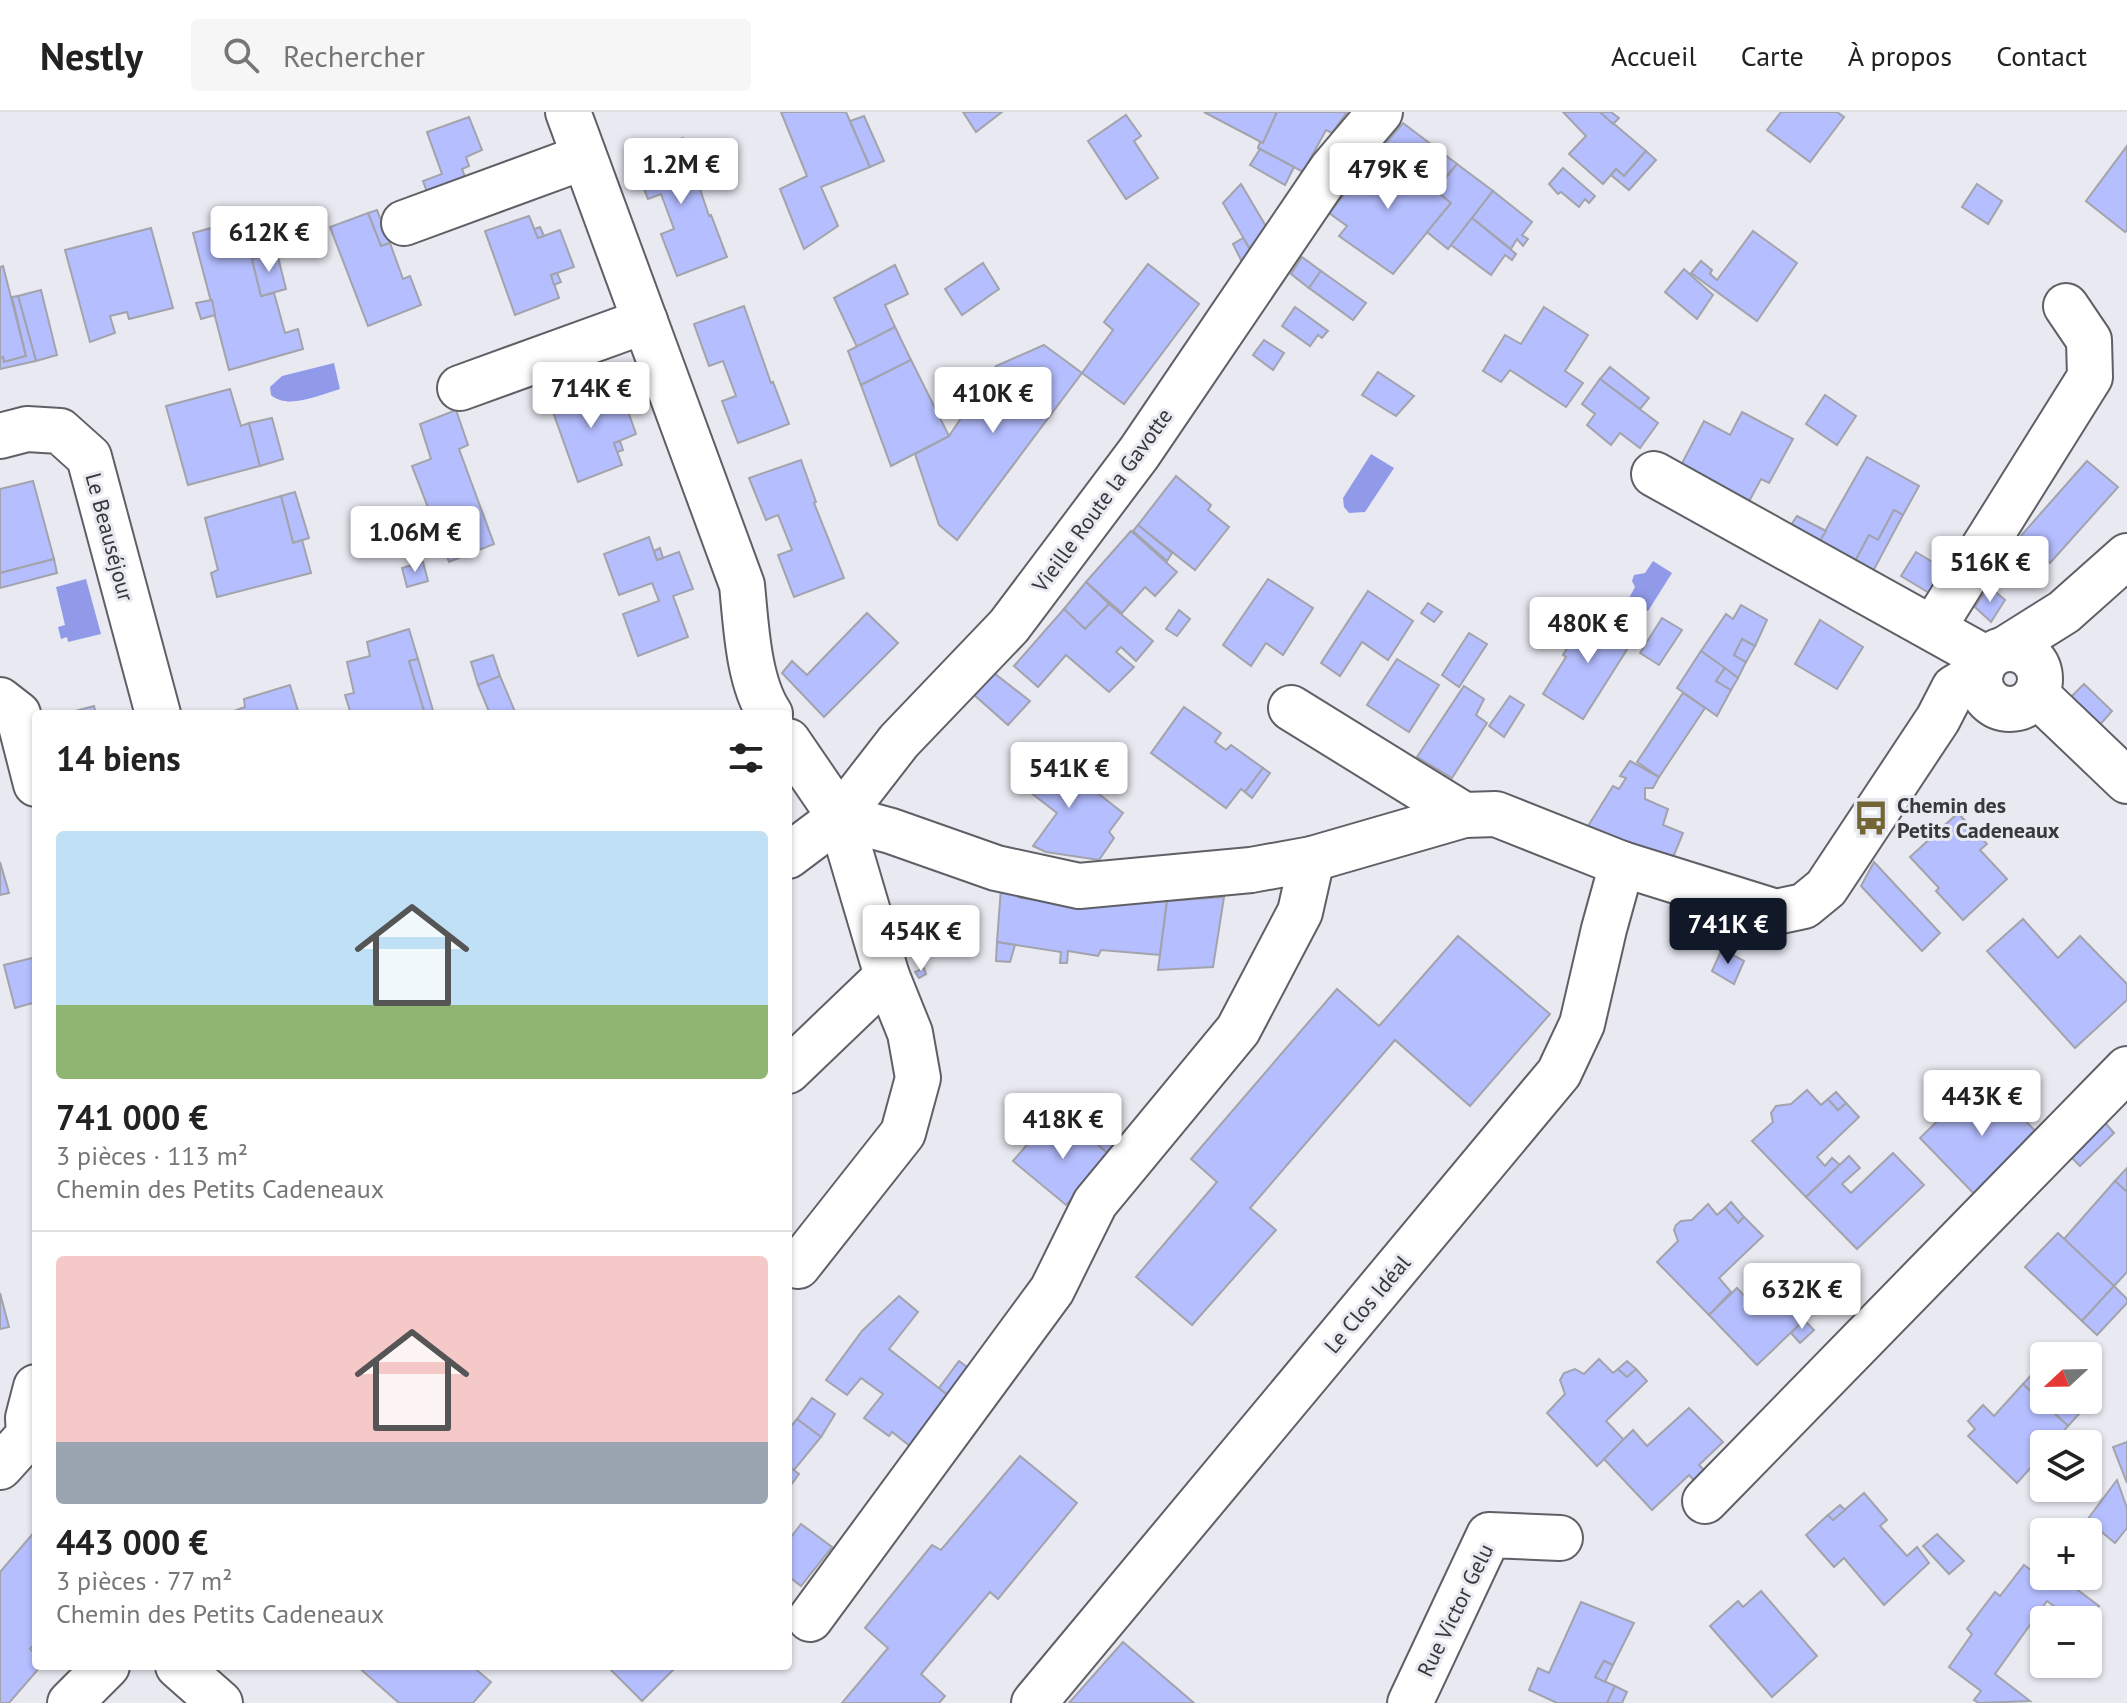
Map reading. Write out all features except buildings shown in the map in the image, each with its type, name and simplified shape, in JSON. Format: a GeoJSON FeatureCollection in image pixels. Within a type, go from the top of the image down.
{"type":"FeatureCollection","features":[{"type":"Feature","properties":{"kind":"street"},"geometry":{"type":"LineString","coordinates":[[568,112],[742,585],[748,644],[761,701],[767,710]]}},
{"type":"Feature","properties":{"kind":"street","name":"Vieille Route la Gavotte"},"geometry":{"type":"LineString","coordinates":[[792,853],[840,817],[899,741],[1009,626],[1139,453],[1331,170],[1380,112]]}},
{"type":"Feature","properties":{"kind":"street"},"geometry":{"type":"LineString","coordinates":[[404,223],[584,157]]}},
{"type":"Feature","properties":{"kind":"street"},"geometry":{"type":"LineString","coordinates":[[1933,628],[2090,377],[2089,340],[2066,306]]}},
{"type":"Feature","properties":{"kind":"street"},"geometry":{"type":"LineString","coordinates":[[460,388],[645,321]]}},
{"type":"Feature","properties":{"kind":"street","name":"Le Beauséjour"},"geometry":{"type":"LineString","coordinates":[[0,436],[27,429],[60,431],[89,457],[157,710]]}},
{"type":"Feature","properties":{"kind":"street"},"geometry":{"type":"LineString","coordinates":[[1654,474],[1933,628],[2006,674],[2127,781]]}},
{"type":"Feature","properties":{"kind":"street"},"geometry":{"type":"LineString","coordinates":[[840,817],[891,831],[996,868],[1079,886],[1251,870],[1312,859],[1464,815],[1496,814],[1622,864],[1776,912],[1804,906],[1826,888],[1938,719],[2006,674],[2064,612],[2127,556]]}},
{"type":"Feature","properties":{"kind":"street"},"geometry":{"type":"LineString","coordinates":[[0,700],[18,714],[32,768]]}},
{"type":"Feature","properties":{"kind":"street"},"geometry":{"type":"LineString","coordinates":[[1291,708],[1464,815]]}},
{"type":"Feature","properties":{"kind":"street"},"geometry":{"type":"LineString","coordinates":[[792,747],[840,817],[887,976],[910,1033],[918,1078],[903,1133],[798,1266]]}},
{"type":"Feature","properties":{"kind":"street"},"geometry":{"type":"LineString","coordinates":[[810,1619],[1052,1290],[1095,1203],[1238,1030],[1300,912],[1312,859]]}},
{"type":"Feature","properties":{"kind":"street","name":"Le Clos Idéal"},"geometry":{"type":"LineString","coordinates":[[1034,1703],[1559,1073],[1582,1024],[1622,864]]}},
{"type":"Feature","properties":{"kind":"street"},"geometry":{"type":"LineString","coordinates":[[792,1067],[887,976]]}},
{"type":"Feature","properties":{"kind":"street"},"geometry":{"type":"LineString","coordinates":[[1705,1501],[2127,1069]]}},
{"type":"Feature","properties":{"kind":"street"},"geometry":{"type":"LineString","coordinates":[[0,1467],[22,1426],[32,1397]]}},
{"type":"Feature","properties":{"kind":"street","name":"Rue Victor Gelu"},"geometry":{"type":"LineString","coordinates":[[1410,1703],[1489,1535],[1560,1538]]}},
{"type":"Feature","properties":{"kind":"street"},"geometry":{"type":"LineString","coordinates":[[70,1703],[103,1670]]}},
{"type":"Feature","properties":{"kind":"street"},"geometry":{"type":"LineString","coordinates":[[183,1670],[220,1703]]}},
{"type":"Feature","properties":{"kind":"water"},"geometry":{"type":"Polygon","coordinates":[[[334,363],[340,389],[295,401],[271,395],[270,387],[282,376],[334,363]]]}},
{"type":"Feature","properties":{"kind":"water"},"geometry":{"type":"Polygon","coordinates":[[[1371,454],[1394,468],[1365,512],[1349,513],[1344,507],[1343,498],[1371,454]]]}},
{"type":"Feature","properties":{"kind":"water"},"geometry":{"type":"Polygon","coordinates":[[[1653,561],[1672,573],[1648,611],[1628,600],[1635,587],[1632,581],[1634,575],[1645,573],[1653,561]]]}},
{"type":"Feature","properties":{"kind":"water"},"geometry":{"type":"Polygon","coordinates":[[[86,579],[101,634],[68,642],[67,637],[61,639],[58,627],[65,625],[56,587],[86,579]]]}},
{"type":"Feature","properties":{"kind":"place","name":"Chemin des Petits Cadeneaux"},"geometry":{"type":"Point","coordinates":[1871,818]}}]}
